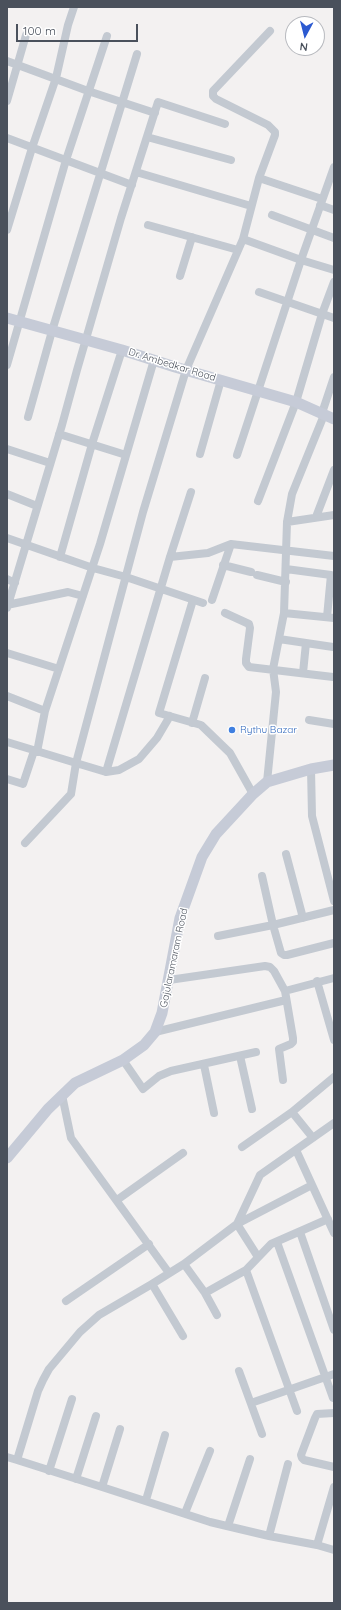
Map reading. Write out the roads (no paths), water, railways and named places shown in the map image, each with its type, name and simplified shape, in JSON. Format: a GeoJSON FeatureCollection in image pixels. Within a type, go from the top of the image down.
{"type":"FeatureCollection","features":[{"type":"Feature","properties":{"kind":"main road","name":"Dr. Ambedkar Road"},"geometry":{"type":"LineString","coordinates":[[7,318],[122,350],[257,392],[296,402],[327,416]]}},
{"type":"Feature","properties":{"kind":"main road","name":"Gajularamaram Road"},"geometry":{"type":"LineString","coordinates":[[7,1158],[42,1115],[75,1083],[123,1060],[144,1045],[155,1032],[162,1013],[180,918],[202,857],[216,834],[253,794],[267,782],[311,769],[334,765]]}},
{"type":"Feature","properties":{"kind":"street"},"geometry":{"type":"LineString","coordinates":[[7,230],[32,148],[56,78],[68,25],[74,7]]}},
{"type":"Feature","properties":{"kind":"street"},"geometry":{"type":"LineString","coordinates":[[25,843],[70,794],[76,763],[143,512],[186,370],[243,238],[259,178],[275,132],[263,123],[216,99],[213,96],[213,91],[270,31]]}},
{"type":"Feature","properties":{"kind":"street"},"geometry":{"type":"LineString","coordinates":[[7,101],[26,35]]}},
{"type":"Feature","properties":{"kind":"street"},"geometry":{"type":"LineString","coordinates":[[7,365],[66,160],[107,36]]}},
{"type":"Feature","properties":{"kind":"street"},"geometry":{"type":"LineString","coordinates":[[28,417],[52,331],[137,54]]}},
{"type":"Feature","properties":{"kind":"street"},"geometry":{"type":"LineString","coordinates":[[7,61],[122,103],[155,113]]}},
{"type":"Feature","properties":{"kind":"street"},"geometry":{"type":"LineString","coordinates":[[7,606],[59,434],[119,225],[158,102],[225,124]]}},
{"type":"Feature","properties":{"kind":"street"},"geometry":{"type":"LineString","coordinates":[[147,137],[232,160]]}},
{"type":"Feature","properties":{"kind":"street"},"geometry":{"type":"LineString","coordinates":[[7,138],[132,185]]}},
{"type":"Feature","properties":{"kind":"street"},"geometry":{"type":"LineString","coordinates":[[236,455],[311,228],[321,202],[332,182],[334,167]]}},
{"type":"Feature","properties":{"kind":"street"},"geometry":{"type":"LineString","coordinates":[[136,172],[251,206]]}},
{"type":"Feature","properties":{"kind":"street"},"geometry":{"type":"LineString","coordinates":[[259,178],[321,202],[334,210]]}},
{"type":"Feature","properties":{"kind":"street"},"geometry":{"type":"LineString","coordinates":[[272,215],[311,228],[334,238]]}},
{"type":"Feature","properties":{"kind":"street"},"geometry":{"type":"LineString","coordinates":[[148,225],[238,250]]}},
{"type":"Feature","properties":{"kind":"street"},"geometry":{"type":"LineString","coordinates":[[180,276],[192,237]]}},
{"type":"Feature","properties":{"kind":"street"},"geometry":{"type":"LineString","coordinates":[[243,238],[301,260],[334,270]]}},
{"type":"Feature","properties":{"kind":"street"},"geometry":{"type":"LineString","coordinates":[[258,501],[296,402],[322,314],[334,282]]}},
{"type":"Feature","properties":{"kind":"street"},"geometry":{"type":"LineString","coordinates":[[258,292],[334,318]]}},
{"type":"Feature","properties":{"kind":"street"},"geometry":{"type":"LineString","coordinates":[[60,557],[92,444],[122,350]]}},
{"type":"Feature","properties":{"kind":"street"},"geometry":{"type":"LineString","coordinates":[[7,780],[23,784],[35,752],[45,711],[93,568],[154,360]]}},
{"type":"Feature","properties":{"kind":"street"},"geometry":{"type":"LineString","coordinates":[[267,782],[276,692],[273,669],[284,613],[287,522],[292,494],[327,416],[334,377]]}},
{"type":"Feature","properties":{"kind":"street"},"geometry":{"type":"LineString","coordinates":[[200,454],[221,380]]}},
{"type":"Feature","properties":{"kind":"street"},"geometry":{"type":"LineString","coordinates":[[59,434],[126,455]]}},
{"type":"Feature","properties":{"kind":"street"},"geometry":{"type":"LineString","coordinates":[[7,449],[50,463]]}},
{"type":"Feature","properties":{"kind":"street"},"geometry":{"type":"LineString","coordinates":[[316,517],[334,470]]}},
{"type":"Feature","properties":{"kind":"street"},"geometry":{"type":"LineString","coordinates":[[106,772],[170,557],[191,492]]}},
{"type":"Feature","properties":{"kind":"street"},"geometry":{"type":"LineString","coordinates":[[7,494],[37,506]]}},
{"type":"Feature","properties":{"kind":"street"},"geometry":{"type":"LineString","coordinates":[[287,522],[334,515]]}},
{"type":"Feature","properties":{"kind":"street"},"geometry":{"type":"LineString","coordinates":[[7,538],[93,568],[126,577],[203,603]]}},
{"type":"Feature","properties":{"kind":"street"},"geometry":{"type":"LineString","coordinates":[[170,557],[208,553],[231,544],[334,556]]}},
{"type":"Feature","properties":{"kind":"street"},"geometry":{"type":"LineString","coordinates":[[212,600],[222,565],[231,544]]}},
{"type":"Feature","properties":{"kind":"street"},"geometry":{"type":"LineString","coordinates":[[222,565],[286,582]]}},
{"type":"Feature","properties":{"kind":"street"},"geometry":{"type":"LineString","coordinates":[[284,613],[330,617],[332,586],[331,575],[286,569]]}},
{"type":"Feature","properties":{"kind":"street"},"geometry":{"type":"LineString","coordinates":[[7,579],[15,583]]}},
{"type":"Feature","properties":{"kind":"street"},"geometry":{"type":"LineString","coordinates":[[7,606],[68,592],[83,596]]}},
{"type":"Feature","properties":{"kind":"street"},"geometry":{"type":"LineString","coordinates":[[193,600],[159,713],[192,723],[201,724],[230,753],[253,794]]}},
{"type":"Feature","properties":{"kind":"street"},"geometry":{"type":"LineString","coordinates":[[225,613],[249,624],[250,628],[246,663],[249,667],[333,678]]}},
{"type":"Feature","properties":{"kind":"street"},"geometry":{"type":"LineString","coordinates":[[279,639],[333,647]]}},
{"type":"Feature","properties":{"kind":"street"},"geometry":{"type":"LineString","coordinates":[[302,673],[306,643]]}},
{"type":"Feature","properties":{"kind":"street"},"geometry":{"type":"LineString","coordinates":[[7,653],[59,669]]}},
{"type":"Feature","properties":{"kind":"street"},"geometry":{"type":"LineString","coordinates":[[192,723],[205,678]]}},
{"type":"Feature","properties":{"kind":"street"},"geometry":{"type":"LineString","coordinates":[[7,696],[45,711]]}},
{"type":"Feature","properties":{"kind":"street"},"geometry":{"type":"LineString","coordinates":[[7,742],[35,752],[106,772],[119,770],[139,759],[157,738],[170,716]]}},
{"type":"Feature","properties":{"kind":"street"},"geometry":{"type":"LineString","coordinates":[[309,720],[334,724]]}},
{"type":"Feature","properties":{"kind":"street"},"geometry":{"type":"LineString","coordinates":[[311,769],[312,816],[334,901]]}},
{"type":"Feature","properties":{"kind":"street"},"geometry":{"type":"LineString","coordinates":[[286,854],[303,918]]}},
{"type":"Feature","properties":{"kind":"street"},"geometry":{"type":"LineString","coordinates":[[262,876],[281,953],[287,955],[334,943]]}},
{"type":"Feature","properties":{"kind":"street"},"geometry":{"type":"LineString","coordinates":[[218,936],[273,925],[334,910]]}},
{"type":"Feature","properties":{"kind":"street"},"geometry":{"type":"LineString","coordinates":[[169,980],[265,966],[270,967],[274,971],[285,991],[293,1038],[293,1042],[291,1044],[279,1049],[284,1080]]}},
{"type":"Feature","properties":{"kind":"street"},"geometry":{"type":"LineString","coordinates":[[285,991],[318,981],[334,978]]}},
{"type":"Feature","properties":{"kind":"street"},"geometry":{"type":"LineString","coordinates":[[318,981],[334,1040]]}},
{"type":"Feature","properties":{"kind":"street"},"geometry":{"type":"LineString","coordinates":[[155,1032],[286,1000]]}},
{"type":"Feature","properties":{"kind":"street"},"geometry":{"type":"LineString","coordinates":[[123,1060],[144,1089],[159,1076],[171,1071],[204,1065],[256,1052]]}},
{"type":"Feature","properties":{"kind":"street"},"geometry":{"type":"LineString","coordinates":[[240,1056],[252,1109]]}},
{"type":"Feature","properties":{"kind":"street"},"geometry":{"type":"LineString","coordinates":[[204,1065],[214,1113]]}},
{"type":"Feature","properties":{"kind":"street"},"geometry":{"type":"LineString","coordinates":[[242,1147],[292,1112],[334,1077]]}},
{"type":"Feature","properties":{"kind":"street"},"geometry":{"type":"LineString","coordinates":[[62,1095],[71,1138],[169,1272]]}},
{"type":"Feature","properties":{"kind":"street"},"geometry":{"type":"LineString","coordinates":[[292,1112],[313,1138]]}},
{"type":"Feature","properties":{"kind":"street"},"geometry":{"type":"LineString","coordinates":[[237,1224],[260,1175],[334,1123]]}},
{"type":"Feature","properties":{"kind":"street"},"geometry":{"type":"LineString","coordinates":[[296,1150],[333,1230]]}},
{"type":"Feature","properties":{"kind":"street"},"geometry":{"type":"LineString","coordinates":[[117,1200],[183,1153]]}},
{"type":"Feature","properties":{"kind":"street"},"geometry":{"type":"LineString","coordinates":[[17,1460],[38,1391],[43,1380],[80,1332],[99,1315],[184,1264],[237,1224],[312,1185]]}},
{"type":"Feature","properties":{"kind":"street"},"geometry":{"type":"LineString","coordinates":[[205,1293],[246,1270],[271,1244],[328,1219]]}},
{"type":"Feature","properties":{"kind":"street"},"geometry":{"type":"LineString","coordinates":[[237,1224],[258,1257]]}},
{"type":"Feature","properties":{"kind":"street"},"geometry":{"type":"LineString","coordinates":[[300,1232],[334,1330]]}},
{"type":"Feature","properties":{"kind":"street"},"geometry":{"type":"LineString","coordinates":[[277,1242],[330,1375],[333,1398]]}},
{"type":"Feature","properties":{"kind":"street"},"geometry":{"type":"LineString","coordinates":[[66,1301],[149,1244]]}},
{"type":"Feature","properties":{"kind":"street"},"geometry":{"type":"LineString","coordinates":[[184,1264],[205,1293],[217,1315]]}},
{"type":"Feature","properties":{"kind":"street"},"geometry":{"type":"LineString","coordinates":[[246,1270],[297,1411]]}},
{"type":"Feature","properties":{"kind":"street"},"geometry":{"type":"LineString","coordinates":[[152,1284],[183,1336]]}},
{"type":"Feature","properties":{"kind":"street"},"geometry":{"type":"LineString","coordinates":[[239,1371],[262,1434]]}},
{"type":"Feature","properties":{"kind":"street"},"geometry":{"type":"LineString","coordinates":[[251,1403],[330,1375]]}},
{"type":"Feature","properties":{"kind":"street"},"geometry":{"type":"LineString","coordinates":[[49,1471],[72,1399]]}},
{"type":"Feature","properties":{"kind":"street"},"geometry":{"type":"LineString","coordinates":[[334,1413],[317,1414],[314,1418],[301,1455],[304,1460],[334,1467]]}},
{"type":"Feature","properties":{"kind":"street"},"geometry":{"type":"LineString","coordinates":[[76,1479],[96,1416]]}},
{"type":"Feature","properties":{"kind":"street"},"geometry":{"type":"LineString","coordinates":[[102,1487],[120,1429]]}},
{"type":"Feature","properties":{"kind":"street"},"geometry":{"type":"LineString","coordinates":[[146,1500],[165,1435]]}},
{"type":"Feature","properties":{"kind":"street"},"geometry":{"type":"LineString","coordinates":[[185,1514],[210,1451]]}},
{"type":"Feature","properties":{"kind":"street"},"geometry":{"type":"LineString","coordinates":[[7,1457],[146,1500],[185,1514],[269,1536],[317,1545],[334,1550]]}},
{"type":"Feature","properties":{"kind":"street"},"geometry":{"type":"LineString","coordinates":[[228,1526],[250,1459]]}},
{"type":"Feature","properties":{"kind":"street"},"geometry":{"type":"LineString","coordinates":[[269,1536],[288,1464]]}},
{"type":"Feature","properties":{"kind":"street"},"geometry":{"type":"LineString","coordinates":[[317,1545],[334,1487]]}},
{"type":"Feature","properties":{"kind":"place","name":"Rythu Bazar"},"geometry":{"type":"Point","coordinates":[232,730]}}]}
